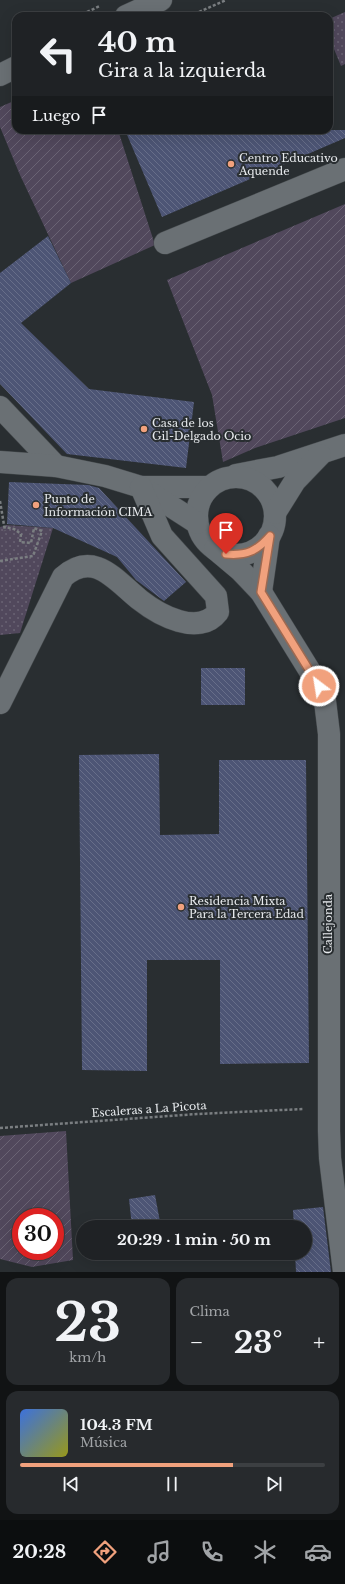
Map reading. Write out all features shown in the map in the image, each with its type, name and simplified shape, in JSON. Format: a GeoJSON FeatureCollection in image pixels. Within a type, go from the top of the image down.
{"type":"FeatureCollection","features":[{"type":"Feature","properties":{"kind":"street"},"geometry":{"type":"LineString","coordinates":[[134,12],[160,0]]}},
{"type":"Feature","properties":{"kind":"street"},"geometry":{"type":"LineString","coordinates":[[0,75],[12,70]]}},
{"type":"Feature","properties":{"kind":"street"},"geometry":{"type":"LineString","coordinates":[[165,243],[345,169]]}},
{"type":"Feature","properties":{"kind":"street"},"geometry":{"type":"LineString","coordinates":[[0,461],[14,453],[19,440],[6,413]]}},
{"type":"Feature","properties":{"kind":"street"},"geometry":{"type":"LineString","coordinates":[[6,413],[56,466]]}},
{"type":"Feature","properties":{"kind":"street"},"geometry":{"type":"LineString","coordinates":[[141,487],[217,482],[278,467],[345,445]]}},
{"type":"Feature","properties":{"kind":"street"},"geometry":{"type":"LineString","coordinates":[[275,513],[295,481],[320,454]]}},
{"type":"Feature","properties":{"kind":"street"},"geometry":{"type":"LineString","coordinates":[[0,461],[56,466],[105,476],[141,487],[197,524]]}},
{"type":"Feature","properties":{"kind":"street"},"geometry":{"type":"LineString","coordinates":[[197,524],[196,510],[200,497],[217,482],[236,476],[248,478],[258,483],[267,491],[272,501],[275,513],[261,592]]}},
{"type":"Feature","properties":{"kind":"street"},"geometry":{"type":"LineString","coordinates":[[0,703],[63,577],[75,568],[84,565],[93,566],[108,573],[156,611],[179,621],[195,624],[207,622],[214,618],[218,612],[216,596],[162,536],[141,487]]}},
{"type":"Feature","properties":{"kind":"street","name":"Callejonda"},"geometry":{"type":"LineString","coordinates":[[197,524],[200,534],[207,543],[240,570],[261,592],[319,686],[335,705],[329,734],[330,1158],[344,1272]]}},
{"type":"Feature","properties":{"kind":"street"},"geometry":{"type":"LineString","coordinates":[[215,549],[226,554],[239,555],[251,552],[262,545],[270,536]]}},
{"type":"Feature","properties":{"kind":"path"},"geometry":{"type":"LineString","coordinates":[[202,12],[226,0]]}},
{"type":"Feature","properties":{"kind":"path"},"geometry":{"type":"LineString","coordinates":[[87,12],[106,3]]}},
{"type":"Feature","properties":{"kind":"path"},"geometry":{"type":"LineString","coordinates":[[0,501],[5,531]]}},
{"type":"Feature","properties":{"kind":"path"},"geometry":{"type":"LineString","coordinates":[[0,561],[33,556],[42,531],[34,528],[31,543],[20,542],[21,534],[14,529],[5,527]]}},
{"type":"Feature","properties":{"kind":"path","name":"Escaleras a La Picota"},"geometry":{"type":"LineString","coordinates":[[0,1128],[197,1114],[300,1109]]}},
{"type":"Feature","properties":{"kind":"shaded area"},"geometry":{"type":"Polygon","coordinates":[[[345,12],[345,64],[341,66],[333,47],[333,17],[345,12]]]}},
{"type":"Feature","properties":{"kind":"shaded area"},"geometry":{"type":"Polygon","coordinates":[[[12,102],[12,134],[119,134],[155,245],[71,283],[20,175],[0,127],[0,107],[12,102]]]}},
{"type":"Feature","properties":{"kind":"shaded area"},"geometry":{"type":"Polygon","coordinates":[[[345,204],[345,418],[255,448],[223,462],[212,395],[167,280],[345,204]]]}},
{"type":"Feature","properties":{"kind":"shaded area"},"geometry":{"type":"Polygon","coordinates":[[[7,525],[53,528],[20,633],[0,635],[0,527],[7,525]]]}},
{"type":"Feature","properties":{"kind":"shaded area"},"geometry":{"type":"Polygon","coordinates":[[[66,1131],[73,1260],[32,1267],[0,1259],[0,1136],[66,1131]]]}},
{"type":"Feature","properties":{"kind":"building","name":"Centro Educativo Aquende"},"geometry":{"type":"Polygon","coordinates":[[[333,130],[345,130],[345,138],[162,217],[127,134],[333,134],[333,130]]]}},
{"type":"Feature","properties":{"kind":"building"},"geometry":{"type":"Polygon","coordinates":[[[48,236],[71,283],[21,323],[89,389],[194,402],[186,468],[67,454],[0,384],[0,273],[48,236]]]}},
{"type":"Feature","properties":{"kind":"building"},"geometry":{"type":"Polygon","coordinates":[[[9,482],[88,485],[99,488],[186,582],[164,601],[136,580],[117,557],[53,528],[7,524],[9,482]]]}},
{"type":"Feature","properties":{"kind":"building"},"geometry":{"type":"Polygon","coordinates":[[[201,668],[245,668],[245,705],[201,705],[201,668]]]}},
{"type":"Feature","properties":{"kind":"building","name":"Residencia Mixta Para la Tercera Edad"},"geometry":{"type":"Polygon","coordinates":[[[159,754],[160,835],[219,834],[219,760],[306,760],[309,1063],[220,1064],[220,960],[147,960],[147,1071],[82,1070],[79,755],[159,754]]]}},
{"type":"Feature","properties":{"kind":"building"},"geometry":{"type":"Polygon","coordinates":[[[155,1195],[160,1220],[131,1220],[129,1199],[155,1195]]]}},
{"type":"Feature","properties":{"kind":"building"},"geometry":{"type":"Polygon","coordinates":[[[323,1207],[331,1272],[296,1272],[295,1260],[312,1260],[312,1220],[294,1220],[293,1210],[323,1207]]]}},
{"type":"Feature","properties":{"kind":"place","name":"Centro Educativo Aquende"},"geometry":{"type":"Point","coordinates":[231,164]}},
{"type":"Feature","properties":{"kind":"place","name":"Casa de los Gil-Delgado Ocio"},"geometry":{"type":"Point","coordinates":[144,429]}},
{"type":"Feature","properties":{"kind":"place","name":"Punto de Información CIMA"},"geometry":{"type":"Point","coordinates":[36,505]}},
{"type":"Feature","properties":{"kind":"place","name":"Residencia Mixta Para la Tercera Edad"},"geometry":{"type":"Point","coordinates":[181,907]}},
{"type":"Feature","properties":{"kind":"route"},"geometry":{"type":"LineString","coordinates":[[226,554],[239,555],[251,552],[262,545],[270,536],[261,592],[319,686]]}}]}
